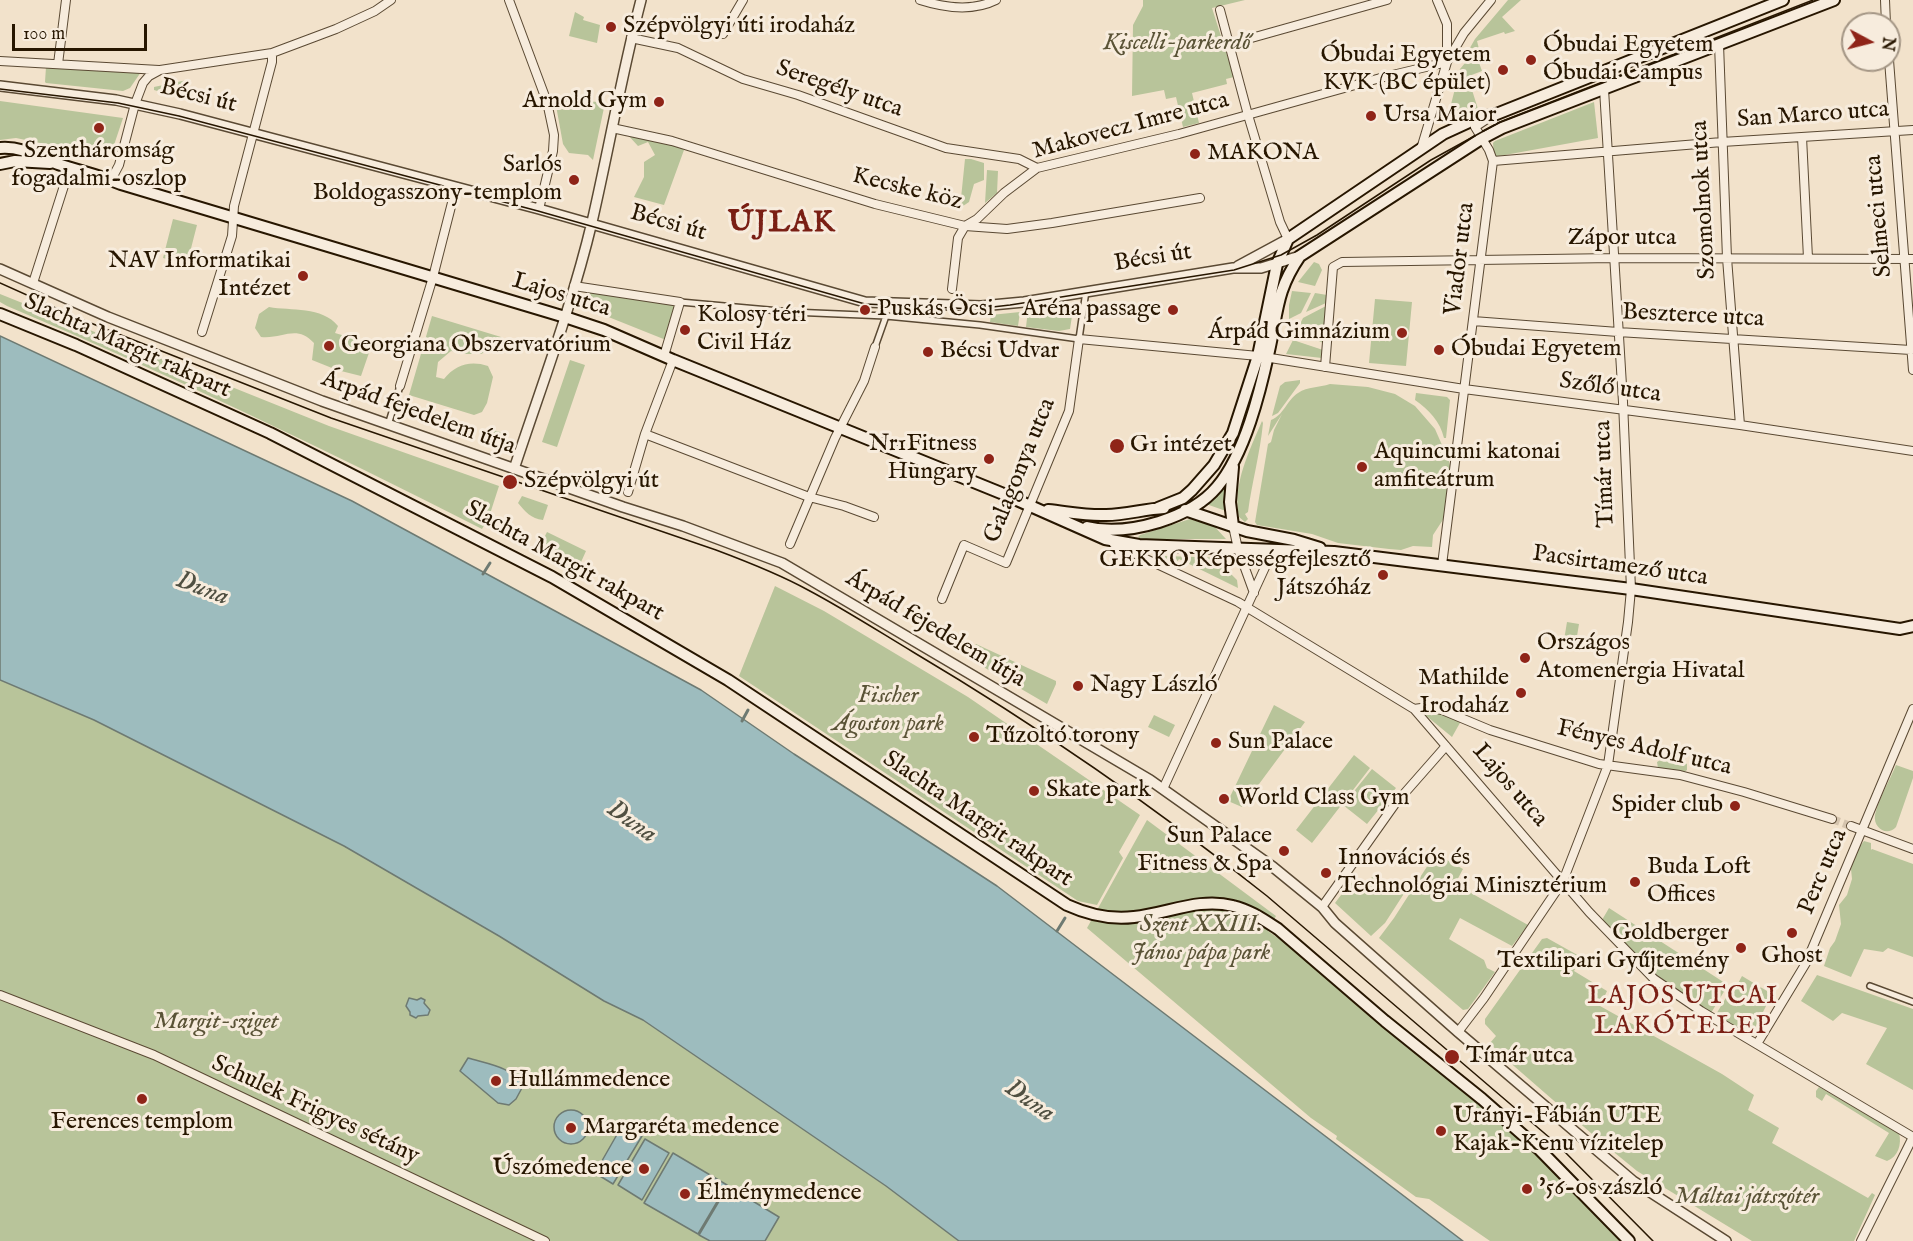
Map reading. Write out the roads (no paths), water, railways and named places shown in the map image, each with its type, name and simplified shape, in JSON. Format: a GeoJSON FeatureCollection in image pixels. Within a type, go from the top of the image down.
{"type":"FeatureCollection","features":[{"type":"Feature","properties":{"kind":"main road","name":"Bécsi út"},"geometry":{"type":"LineString","coordinates":[[1288,239],[1443,134],[1480,117],[1494,115],[1783,0]]}},
{"type":"Feature","properties":{"kind":"main road","name":"Bécsi út"},"geometry":{"type":"LineString","coordinates":[[1300,256],[1481,139],[1531,115],[1834,0]]}},
{"type":"Feature","properties":{"kind":"main road"},"geometry":{"type":"LineString","coordinates":[[0,148],[19,149],[56,163]]}},
{"type":"Feature","properties":{"kind":"main road"},"geometry":{"type":"LineString","coordinates":[[0,164],[23,161],[56,163]]}},
{"type":"Feature","properties":{"kind":"main road","name":"Lajos utca"},"geometry":{"type":"LineString","coordinates":[[56,163],[604,330],[1035,507],[1105,539],[1139,545]]}},
{"type":"Feature","properties":{"kind":"main road"},"geometry":{"type":"LineString","coordinates":[[1158,508],[1183,498],[1214,465],[1233,433],[1263,357],[1272,280],[1288,239]]}},
{"type":"Feature","properties":{"kind":"main road"},"geometry":{"type":"LineString","coordinates":[[1069,523],[1093,529],[1124,529],[1143,526],[1189,511],[1218,487],[1233,462],[1247,428],[1281,290],[1300,256]]}},
{"type":"Feature","properties":{"kind":"main road","name":"Slachta Margit rakpart"},"geometry":{"type":"LineString","coordinates":[[0,314],[76,345],[270,433],[552,577],[728,680],[1067,905],[1083,912],[1117,919],[1136,917],[1181,906],[1206,903],[1226,904],[1262,918],[1482,1099],[1540,1150],[1629,1241]]}},
{"type":"Feature","properties":{"kind":"main road"},"geometry":{"type":"LineString","coordinates":[[1233,462],[1230,502],[1233,526]]}},
{"type":"Feature","properties":{"kind":"main road","name":"Lajos utca"},"geometry":{"type":"LineString","coordinates":[[1035,507],[1082,515],[1137,513],[1158,508]]}},
{"type":"Feature","properties":{"kind":"main road","name":"Pacsirtamező utca"},"geometry":{"type":"LineString","coordinates":[[1158,508],[1179,508],[1233,526],[1334,552]]}},
{"type":"Feature","properties":{"kind":"main road","name":"Pacsirtamező utca"},"geometry":{"type":"LineString","coordinates":[[1139,545],[1334,552],[1631,589],[1900,629],[1913,636]]}},
{"type":"Feature","properties":{"kind":"main road","name":"Pacsirtamező utca"},"geometry":{"type":"LineString","coordinates":[[1900,629],[1913,626]]}},
{"type":"Feature","properties":{"kind":"street"},"geometry":{"type":"LineString","coordinates":[[58,64],[66,0]]}},
{"type":"Feature","properties":{"kind":"street"},"geometry":{"type":"LineString","coordinates":[[0,61],[160,70],[272,53],[336,29],[375,11],[391,0]]}},
{"type":"Feature","properties":{"kind":"street"},"geometry":{"type":"LineString","coordinates":[[509,0],[548,102],[554,135],[553,151],[539,209]]}},
{"type":"Feature","properties":{"kind":"street"},"geometry":{"type":"LineString","coordinates":[[514,469],[566,317],[591,224],[641,0]]}},
{"type":"Feature","properties":{"kind":"street"},"geometry":{"type":"LineString","coordinates":[[723,34],[743,0]]}},
{"type":"Feature","properties":{"kind":"street"},"geometry":{"type":"LineString","coordinates":[[920,0],[963,8],[980,7],[996,0]]}},
{"type":"Feature","properties":{"kind":"street"},"geometry":{"type":"LineString","coordinates":[[1230,44],[1387,0]]}},
{"type":"Feature","properties":{"kind":"street"},"geometry":{"type":"LineString","coordinates":[[1437,0],[1447,24],[1447,62]]}},
{"type":"Feature","properties":{"kind":"street"},"geometry":{"type":"LineString","coordinates":[[1421,149],[1447,62],[1464,33],[1491,0]]}},
{"type":"Feature","properties":{"kind":"street"},"geometry":{"type":"LineString","coordinates":[[1220,9],[1248,115],[1280,222],[1288,239]]}},
{"type":"Feature","properties":{"kind":"street","name":"Seregély utca"},"geometry":{"type":"LineString","coordinates":[[632,38],[678,48],[743,79],[798,95],[946,148],[1019,159],[1037,168]]}},
{"type":"Feature","properties":{"kind":"street","name":"Szomolnok utca"},"geometry":{"type":"LineString","coordinates":[[1719,44],[1727,258],[1740,425]]}},
{"type":"Feature","properties":{"kind":"street"},"geometry":{"type":"LineString","coordinates":[[202,332],[232,236],[234,206],[272,62],[272,53]]}},
{"type":"Feature","properties":{"kind":"street","name":"Makovecz Imre utca"},"geometry":{"type":"LineString","coordinates":[[965,226],[977,219],[1004,193],[1037,168],[1179,134],[1384,77],[1447,62]]}},
{"type":"Feature","properties":{"kind":"street"},"geometry":{"type":"LineString","coordinates":[[111,180],[118,165],[143,83],[149,76],[160,70]]}},
{"type":"Feature","properties":{"kind":"street","name":"Selmeci utca"},"geometry":{"type":"LineString","coordinates":[[1890,72],[1913,370]]}},
{"type":"Feature","properties":{"kind":"street","name":"Bécsi út"},"geometry":{"type":"LineString","coordinates":[[0,86],[135,104],[253,133],[539,209],[865,302],[981,306],[1024,302],[1233,268],[1261,268],[1300,256]]}},
{"type":"Feature","properties":{"kind":"street","name":"Tímár utca"},"geometry":{"type":"LineString","coordinates":[[1458,1032],[1563,881],[1608,765],[1631,589],[1604,89]]}},
{"type":"Feature","properties":{"kind":"street"},"geometry":{"type":"LineString","coordinates":[[1494,115],[1475,127],[1493,161],[1607,151]]}},
{"type":"Feature","properties":{"kind":"street"},"geometry":{"type":"LineString","coordinates":[[1431,120],[1433,126],[1443,134]]}},
{"type":"Feature","properties":{"kind":"street","name":"Kecske köz"},"geometry":{"type":"LineString","coordinates":[[612,128],[672,141],[875,204],[965,226],[1007,229],[1200,198]]}},
{"type":"Feature","properties":{"kind":"street","name":"San Marco utca"},"geometry":{"type":"LineString","coordinates":[[1607,151],[1913,130]]}},
{"type":"Feature","properties":{"kind":"street"},"geometry":{"type":"LineString","coordinates":[[1802,137],[1808,258]]}},
{"type":"Feature","properties":{"kind":"street","name":"Viador utca"},"geometry":{"type":"LineString","coordinates":[[1442,565],[1493,161]]}},
{"type":"Feature","properties":{"kind":"street"},"geometry":{"type":"LineString","coordinates":[[33,283],[70,167]]}},
{"type":"Feature","properties":{"kind":"street"},"geometry":{"type":"LineString","coordinates":[[388,425],[433,277],[456,187]]}},
{"type":"Feature","properties":{"kind":"street"},"geometry":{"type":"LineString","coordinates":[[952,289],[958,238],[965,226]]}},
{"type":"Feature","properties":{"kind":"street","name":"Bécsi út"},"geometry":{"type":"LineString","coordinates":[[1233,268],[1288,239]]}},
{"type":"Feature","properties":{"kind":"street","name":"Zápor utca"},"geometry":{"type":"LineString","coordinates":[[1325,367],[1333,267],[1342,262],[1614,258],[1913,259]]}},
{"type":"Feature","properties":{"kind":"street"},"geometry":{"type":"LineString","coordinates":[[1261,268],[1269,270],[1272,280]]}},
{"type":"Feature","properties":{"kind":"street","name":"Árpád fejedelem útja"},"geometry":{"type":"LineString","coordinates":[[0,269],[108,317],[388,425],[623,507],[683,525],[782,563],[1163,789],[1239,843],[1322,907],[1335,923],[1458,1032],[1633,1181],[1726,1241]]}},
{"type":"Feature","properties":{"kind":"street"},"geometry":{"type":"LineString","coordinates":[[574,286],[680,302],[791,312],[885,316],[980,325],[1079,339]]}},
{"type":"Feature","properties":{"kind":"street","name":"Galagonya utca"},"geometry":{"type":"LineString","coordinates":[[942,598],[964,545],[1005,563],[1035,507],[1069,411],[1086,291]]}},
{"type":"Feature","properties":{"kind":"street"},"geometry":{"type":"LineString","coordinates":[[628,492],[668,358],[680,302]]}},
{"type":"Feature","properties":{"kind":"street"},"geometry":{"type":"LineString","coordinates":[[790,544],[809,497],[864,381],[885,316]]}},
{"type":"Feature","properties":{"kind":"street","name":"Beszterce utca"},"geometry":{"type":"LineString","coordinates":[[1473,321],[1911,350]]}},
{"type":"Feature","properties":{"kind":"street","name":"Szőlő utca"},"geometry":{"type":"LineString","coordinates":[[1079,339],[1263,357],[1464,389],[1740,425],[1913,451]]}},
{"type":"Feature","properties":{"kind":"street"},"geometry":{"type":"LineString","coordinates":[[645,434],[809,497],[874,517]]}},
{"type":"Feature","properties":{"kind":"street"},"geometry":{"type":"LineString","coordinates":[[1219,521],[1238,549]]}},
{"type":"Feature","properties":{"kind":"street"},"geometry":{"type":"LineString","coordinates":[[1233,526],[1238,549],[1254,593]]}},
{"type":"Feature","properties":{"kind":"street","name":"Lajos utca"},"geometry":{"type":"LineString","coordinates":[[1105,539],[1248,608],[1414,709],[1563,881],[1654,979],[1692,1006],[1913,1137]]}},
{"type":"Feature","properties":{"kind":"street"},"geometry":{"type":"LineString","coordinates":[[1163,789],[1273,550]]}},
{"type":"Feature","properties":{"kind":"street","name":"Fényes Adolf utca"},"geometry":{"type":"LineString","coordinates":[[1414,709],[1428,707],[1442,710],[1490,730],[1572,756],[1608,765],[1680,775],[1714,783],[1832,819]]}},
{"type":"Feature","properties":{"kind":"street","name":"Perc utca"},"geometry":{"type":"LineString","coordinates":[[1758,1044],[1806,963],[1913,709]]}},
{"type":"Feature","properties":{"kind":"street"},"geometry":{"type":"LineString","coordinates":[[1322,907],[1395,804],[1446,746]]}},
{"type":"Feature","properties":{"kind":"street"},"geometry":{"type":"LineString","coordinates":[[1851,825],[1913,849]]}},
{"type":"Feature","properties":{"kind":"street"},"geometry":{"type":"LineString","coordinates":[[1870,986],[1913,1002]]}},
{"type":"Feature","properties":{"kind":"street","name":"Schulek Frigyes sétány"},"geometry":{"type":"LineString","coordinates":[[0,995],[154,1055],[545,1241]]}},
{"type":"Feature","properties":{"kind":"street"},"geometry":{"type":"LineString","coordinates":[[1861,1241],[1913,1137]]}},
{"type":"Feature","properties":{"kind":"water","name":"Duna"},"geometry":{"type":"Polygon","coordinates":[[[0,336],[352,501],[701,690],[794,754],[997,886],[1463,1241],[959,1241],[886,1186],[643,1020],[604,1001],[499,936],[344,846],[94,720],[0,680],[0,336]]]}},
{"type":"Feature","properties":{"kind":"water"},"geometry":{"type":"Polygon","coordinates":[[[409,998],[425,1000],[424,1003],[430,1010],[428,1015],[416,1018],[410,1015],[406,1006],[409,998]]]}},
{"type":"Feature","properties":{"kind":"water","name":"Hullámmedence"},"geometry":{"type":"Polygon","coordinates":[[[468,1058],[499,1067],[513,1074],[523,1086],[516,1099],[509,1105],[498,1103],[460,1071],[468,1058]]]}},
{"type":"Feature","properties":{"kind":"water","name":"Margaréta medence"},"geometry":{"type":"Polygon","coordinates":[[[571,1110],[583,1115],[588,1127],[583,1139],[571,1144],[559,1139],[554,1127],[559,1115],[571,1110]]]}},
{"type":"Feature","properties":{"kind":"water"},"geometry":{"type":"Polygon","coordinates":[[[623,1124],[642,1136],[613,1184],[595,1173],[623,1124]]]}},
{"type":"Feature","properties":{"kind":"water","name":"Úszómedence"},"geometry":{"type":"Polygon","coordinates":[[[645,1139],[669,1153],[642,1200],[618,1185],[645,1139]]]}},
{"type":"Feature","properties":{"kind":"water","name":"Élménymedence"},"geometry":{"type":"Polygon","coordinates":[[[673,1153],[727,1185],[698,1234],[644,1203],[673,1153]]]}},
{"type":"Feature","properties":{"kind":"water"},"geometry":{"type":"Polygon","coordinates":[[[728,1186],[779,1217],[765,1241],[710,1241],[699,1235],[728,1186]]]}},
{"type":"Feature","properties":{"kind":"waterway"},"geometry":{"type":"LineString","coordinates":[[483,574],[490,563]]}},
{"type":"Feature","properties":{"kind":"waterway"},"geometry":{"type":"LineString","coordinates":[[742,721],[748,710]]}},
{"type":"Feature","properties":{"kind":"waterway"},"geometry":{"type":"LineString","coordinates":[[1057,931],[1065,918]]}},
{"type":"Feature","properties":{"kind":"tunnel"},"geometry":{"type":"LineString","coordinates":[[1832,819],[1851,826]]}},
{"type":"Feature","properties":{"kind":"tram line"},"geometry":{"type":"LineString","coordinates":[[0,89],[118,103],[179,116],[538,211],[865,304],[975,309],[1234,270],[1281,255],[1317,235],[1431,160],[1500,122],[1813,0]]}},
{"type":"Feature","properties":{"kind":"tram line"},"geometry":{"type":"LineString","coordinates":[[0,283],[78,318],[331,418],[740,559],[786,579],[835,605],[1050,738],[1225,863],[1267,896],[1557,1144],[1653,1241]]}},
{"type":"Feature","properties":{"kind":"place","name":"Szépvölgyi úti irodaház"},"geometry":{"type":"Point","coordinates":[611,27]}},
{"type":"Feature","properties":{"kind":"place","name":"Óbudai Egyetem Óbudai Campus"},"geometry":{"type":"Point","coordinates":[1531,60]}},
{"type":"Feature","properties":{"kind":"place","name":"Óbudai Egyetem KVK (BC épület)"},"geometry":{"type":"Point","coordinates":[1503,70]}},
{"type":"Feature","properties":{"kind":"place","name":"Arnold Gym"},"geometry":{"type":"Point","coordinates":[659,102]}},
{"type":"Feature","properties":{"kind":"place","name":"Ursa Maior"},"geometry":{"type":"Point","coordinates":[1371,116]}},
{"type":"Feature","properties":{"kind":"place","name":"Szentháromság fogadalmi-oszlop"},"geometry":{"type":"Point","coordinates":[99,128]}},
{"type":"Feature","properties":{"kind":"place","name":"MAKONA"},"geometry":{"type":"Point","coordinates":[1195,154]}},
{"type":"Feature","properties":{"kind":"place","name":"Sarlós Boldogasszony-templom"},"geometry":{"type":"Point","coordinates":[574,180]}},
{"type":"Feature","properties":{"kind":"place","name":"NAV Informatikai Intézet"},"geometry":{"type":"Point","coordinates":[303,276]}},
{"type":"Feature","properties":{"kind":"place","name":"Puskás Öcsi"},"geometry":{"type":"Point","coordinates":[865,310]}},
{"type":"Feature","properties":{"kind":"place","name":"Aréna passage"},"geometry":{"type":"Point","coordinates":[1173,310]}},
{"type":"Feature","properties":{"kind":"place","name":"Kolosy téri Civil Ház"},"geometry":{"type":"Point","coordinates":[685,330]}},
{"type":"Feature","properties":{"kind":"place","name":"Árpád Gimnázium"},"geometry":{"type":"Point","coordinates":[1402,333]}},
{"type":"Feature","properties":{"kind":"place","name":"Georgiana Obszervatórium"},"geometry":{"type":"Point","coordinates":[329,346]}},
{"type":"Feature","properties":{"kind":"place","name":"Óbudai Egyetem"},"geometry":{"type":"Point","coordinates":[1439,350]}},
{"type":"Feature","properties":{"kind":"place","name":"Bécsi Udvar"},"geometry":{"type":"Point","coordinates":[928,352]}},
{"type":"Feature","properties":{"kind":"place","name":"G1 intézet"},"geometry":{"type":"Point","coordinates":[1117,446]}},
{"type":"Feature","properties":{"kind":"place","name":"Nr1Fitness Hungary"},"geometry":{"type":"Point","coordinates":[989,459]}},
{"type":"Feature","properties":{"kind":"place","name":"Aquincumi katonai amfiteátrum"},"geometry":{"type":"Point","coordinates":[1362,467]}},
{"type":"Feature","properties":{"kind":"place","name":"Szépvölgyi út"},"geometry":{"type":"Point","coordinates":[510,482]}},
{"type":"Feature","properties":{"kind":"place","name":"GEKKO Képességfejlesztő Játszóház"},"geometry":{"type":"Point","coordinates":[1383,575]}},
{"type":"Feature","properties":{"kind":"place","name":"Országos Atomenergia Hivatal"},"geometry":{"type":"Point","coordinates":[1525,658]}},
{"type":"Feature","properties":{"kind":"place","name":"Nagy László"},"geometry":{"type":"Point","coordinates":[1078,686]}},
{"type":"Feature","properties":{"kind":"place","name":"Mathilde Irodaház"},"geometry":{"type":"Point","coordinates":[1521,693]}},
{"type":"Feature","properties":{"kind":"place","name":"Tűzoltó torony"},"geometry":{"type":"Point","coordinates":[974,737]}},
{"type":"Feature","properties":{"kind":"place","name":"Sun Palace"},"geometry":{"type":"Point","coordinates":[1216,743]}},
{"type":"Feature","properties":{"kind":"place","name":"Skate park"},"geometry":{"type":"Point","coordinates":[1034,791]}},
{"type":"Feature","properties":{"kind":"place","name":"World Class Gym"},"geometry":{"type":"Point","coordinates":[1224,799]}},
{"type":"Feature","properties":{"kind":"place","name":"Spider club"},"geometry":{"type":"Point","coordinates":[1735,806]}},
{"type":"Feature","properties":{"kind":"place","name":"Sun Palace Fitness & Spa"},"geometry":{"type":"Point","coordinates":[1284,851]}},
{"type":"Feature","properties":{"kind":"place","name":"Innovációs és Technológiai Minisztérium"},"geometry":{"type":"Point","coordinates":[1326,873]}},
{"type":"Feature","properties":{"kind":"place","name":"Buda Loft Offices"},"geometry":{"type":"Point","coordinates":[1635,882]}},
{"type":"Feature","properties":{"kind":"place","name":"Ghost"},"geometry":{"type":"Point","coordinates":[1792,933]}},
{"type":"Feature","properties":{"kind":"place","name":"Goldberger Textilipari Gyűjtemény"},"geometry":{"type":"Point","coordinates":[1741,948]}},
{"type":"Feature","properties":{"kind":"place","name":"Tímár utca"},"geometry":{"type":"Point","coordinates":[1452,1057]}},
{"type":"Feature","properties":{"kind":"place","name":"Hullámmedence"},"geometry":{"type":"Point","coordinates":[496,1081]}},
{"type":"Feature","properties":{"kind":"place","name":"Ferences templom"},"geometry":{"type":"Point","coordinates":[142,1099]}},
{"type":"Feature","properties":{"kind":"place","name":"Margaréta medence"},"geometry":{"type":"Point","coordinates":[571,1128]}},
{"type":"Feature","properties":{"kind":"place","name":"Urányi-Fábián UTE Kajak-Kenu vízitelep"},"geometry":{"type":"Point","coordinates":[1441,1131]}},
{"type":"Feature","properties":{"kind":"place","name":"Úszómedence"},"geometry":{"type":"Point","coordinates":[644,1169]}},
{"type":"Feature","properties":{"kind":"place","name":"'56-os zászló"},"geometry":{"type":"Point","coordinates":[1527,1189]}},
{"type":"Feature","properties":{"kind":"place","name":"Élménymedence"},"geometry":{"type":"Point","coordinates":[685,1194]}},
{"type":"Feature","properties":{"kind":"district","name":"ÚJLAK"},"geometry":{"type":"Point","coordinates":[782,225]}},
{"type":"Feature","properties":{"kind":"district","name":"LAJOS UTCAI LAKÓTELEP"},"geometry":{"type":"Point","coordinates":[1683,1013]}},
{"type":"Feature","properties":{"kind":"park label","name":"Kiscelli-parkerdő"},"geometry":{"type":"Point","coordinates":[1177,44]}},
{"type":"Feature","properties":{"kind":"park label","name":"Fischer Ágoston park"},"geometry":{"type":"Point","coordinates":[888,711]}},
{"type":"Feature","properties":{"kind":"park label","name":"Szent XXIII. János pápa park"},"geometry":{"type":"Point","coordinates":[1201,940]}},
{"type":"Feature","properties":{"kind":"park label","name":"Margit-sziget"},"geometry":{"type":"Point","coordinates":[216,1023]}},
{"type":"Feature","properties":{"kind":"park label","name":"Máltai játszótér"},"geometry":{"type":"Point","coordinates":[1747,1198]}}]}
